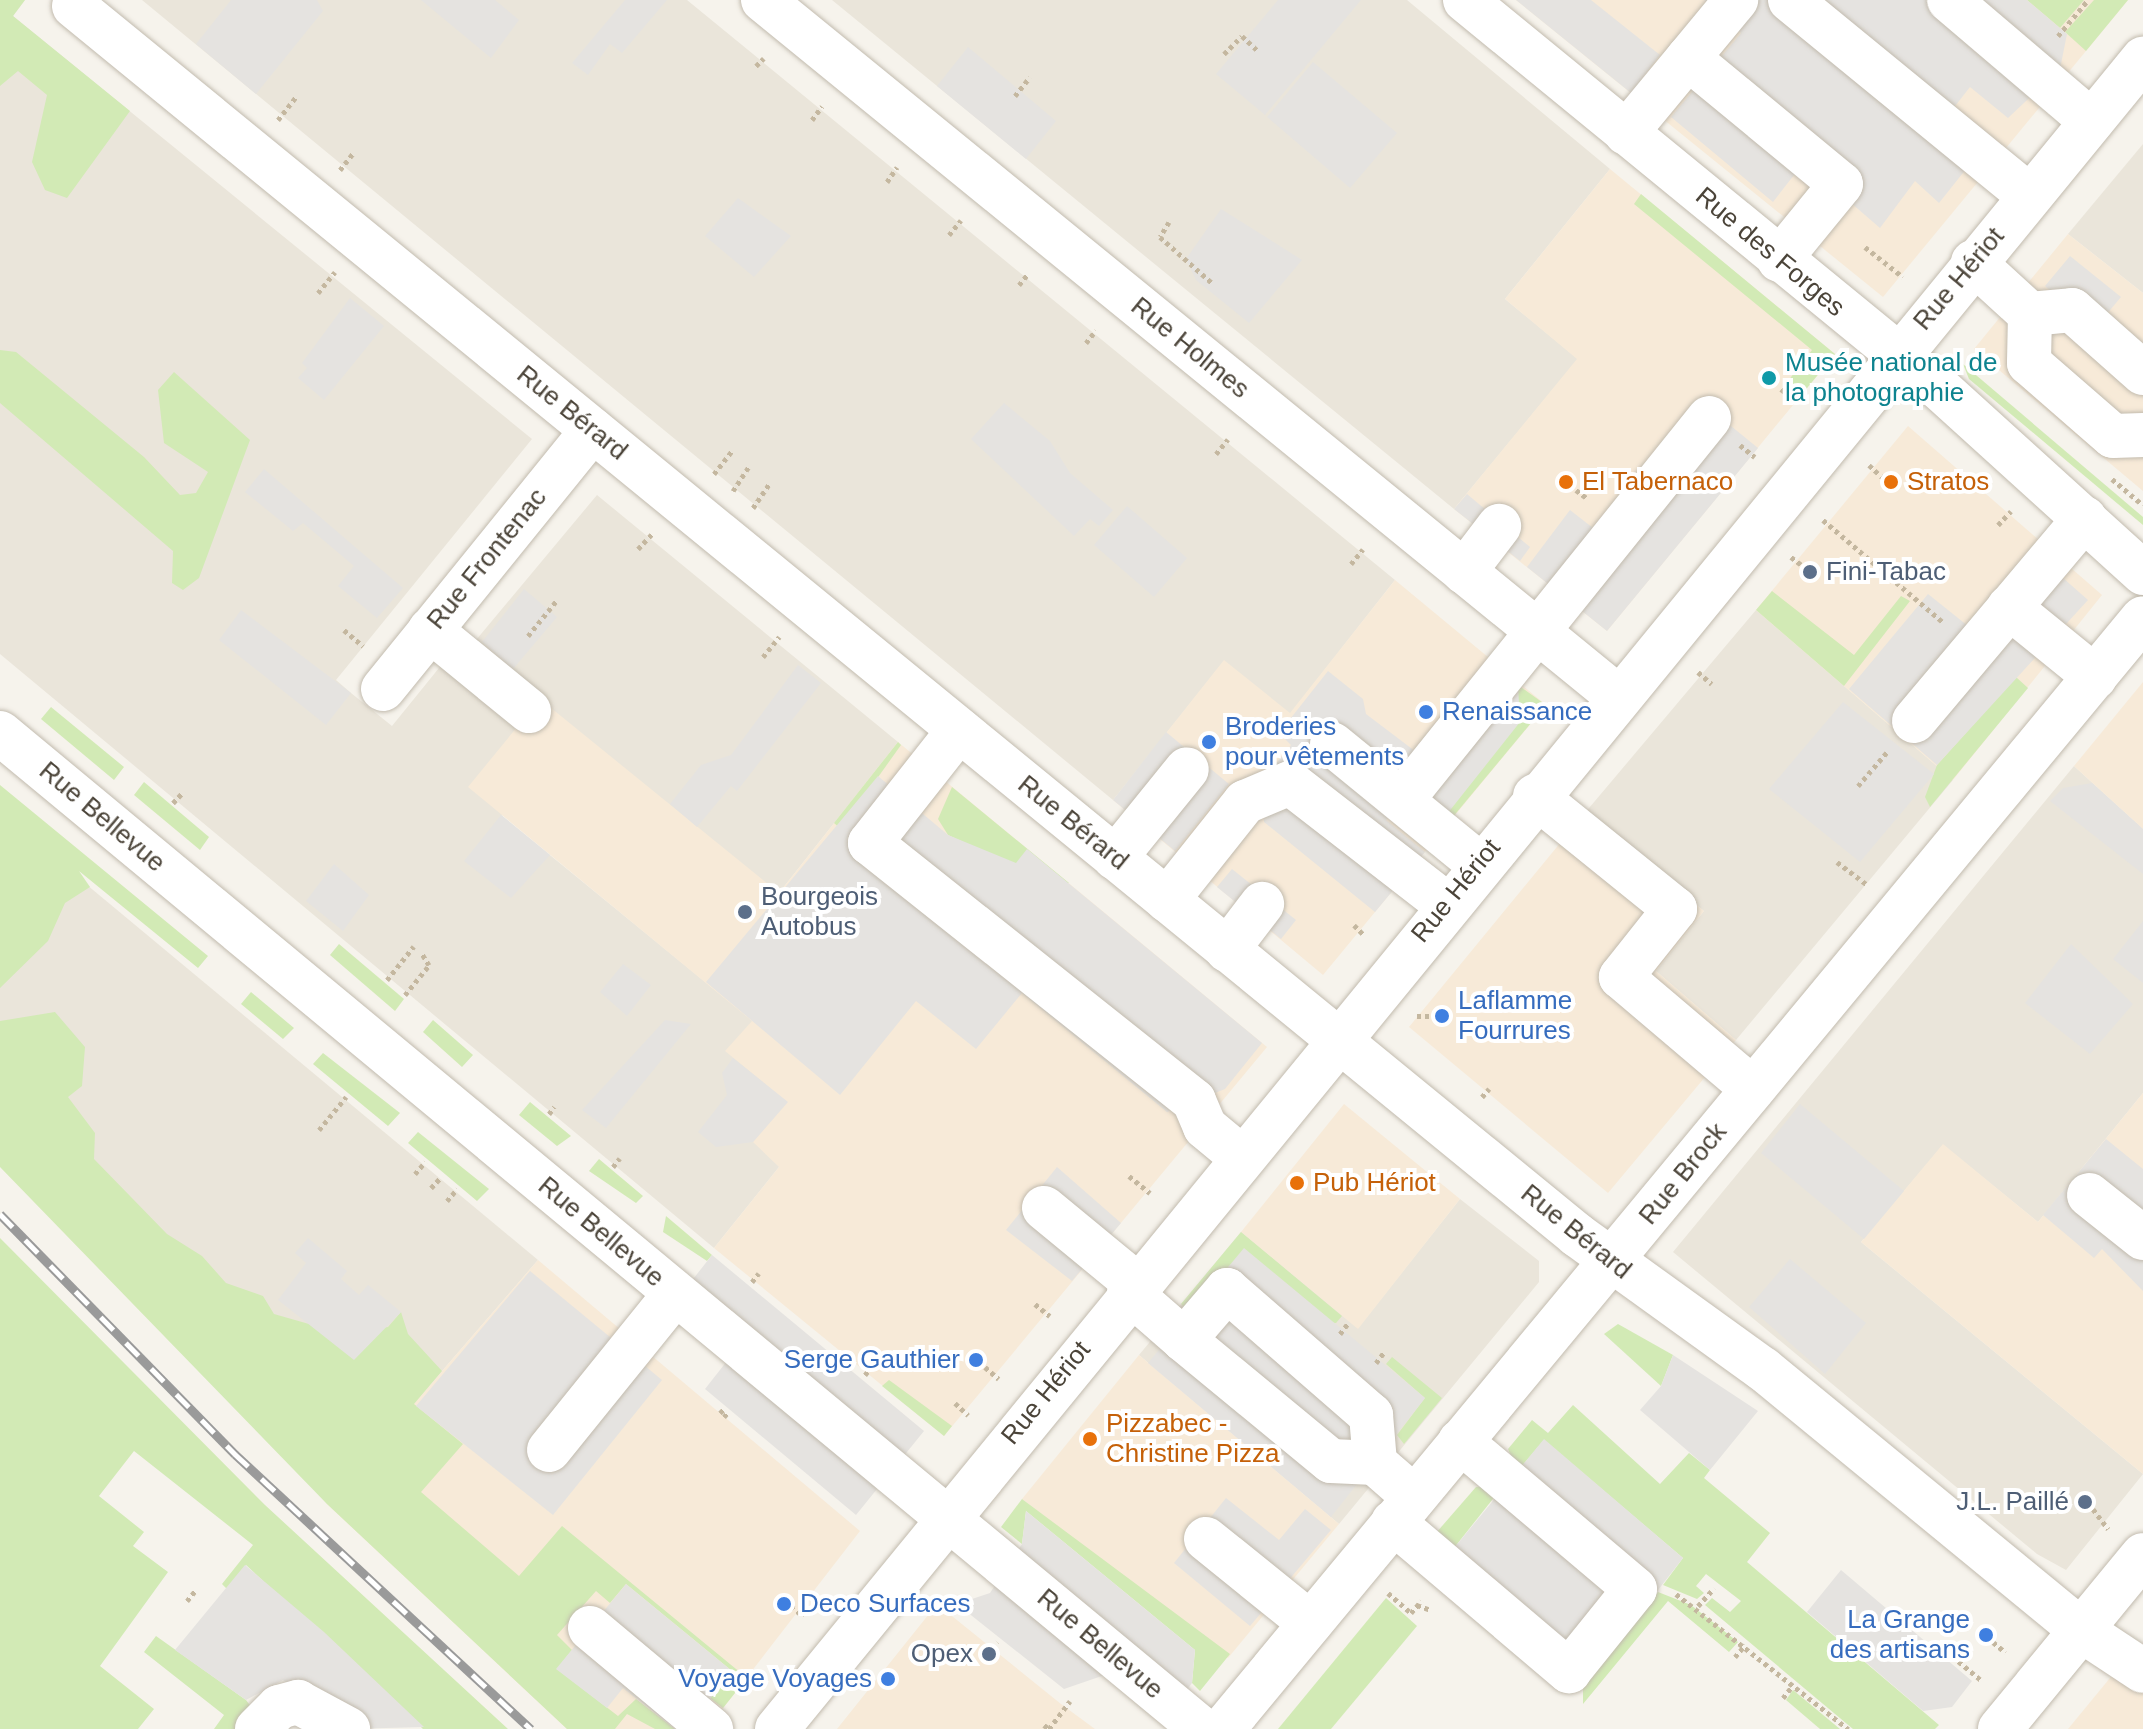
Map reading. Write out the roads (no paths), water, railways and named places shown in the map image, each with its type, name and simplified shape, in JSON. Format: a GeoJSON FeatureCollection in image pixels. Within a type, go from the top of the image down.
{"type":"FeatureCollection","features":[{"type":"Feature","properties":{"kind":"street","name":"Rue Holmes"},"geometry":{"type":"LineString","coordinates":[[763,0],[1617,696]]}},
{"type":"Feature","properties":{"kind":"street"},"geometry":{"type":"LineString","coordinates":[[1626,133],[1736,0]]}},
{"type":"Feature","properties":{"kind":"street"},"geometry":{"type":"LineString","coordinates":[[1790,0],[2028,195]]}},
{"type":"Feature","properties":{"kind":"street"},"geometry":{"type":"LineString","coordinates":[[1949,0],[2091,121]]}},
{"type":"Feature","properties":{"kind":"street","name":"Rue des Forges"},"geometry":{"type":"LineString","coordinates":[[1472,2],[1626,133],[1896,354],[2085,518],[2143,573]]}},
{"type":"Feature","properties":{"kind":"street","name":"Rue Bérard"},"geometry":{"type":"LineString","coordinates":[[74,6],[1610,1261],[1763,1369],[2081,1630],[2143,1671]]}},
{"type":"Feature","properties":{"kind":"street"},"geometry":{"type":"LineString","coordinates":[[1688,58],[1841,184],[1779,260]]}},
{"type":"Feature","properties":{"kind":"street","name":"Rue Hériot"},"geometry":{"type":"LineString","coordinates":[[777,1729],[944,1517],[1896,354],[2143,59]]}},
{"type":"Feature","properties":{"kind":"street"},"geometry":{"type":"LineString","coordinates":[[1973,262],[2030,314],[2072,310],[2143,373]]}},
{"type":"Feature","properties":{"kind":"street"},"geometry":{"type":"LineString","coordinates":[[2030,314],[2029,363],[2113,436],[2143,435]]}},
{"type":"Feature","properties":{"kind":"street"},"geometry":{"type":"LineString","coordinates":[[1402,800],[1709,418]]}},
{"type":"Feature","properties":{"kind":"street","name":"Rue Frontenac"},"geometry":{"type":"LineString","coordinates":[[383,689],[593,430]]}},
{"type":"Feature","properties":{"kind":"street"},"geometry":{"type":"LineString","coordinates":[[1914,721],[2085,518]]}},
{"type":"Feature","properties":{"kind":"street"},"geometry":{"type":"LineString","coordinates":[[1464,572],[1499,526]]}},
{"type":"Feature","properties":{"kind":"street"},"geometry":{"type":"LineString","coordinates":[[2009,607],[2095,677]]}},
{"type":"Feature","properties":{"kind":"street","name":"Rue Brock"},"geometry":{"type":"LineString","coordinates":[[1223,1729],[2143,618]]}},
{"type":"Feature","properties":{"kind":"street"},"geometry":{"type":"LineString","coordinates":[[430,630],[529,711]]}},
{"type":"Feature","properties":{"kind":"street"},"geometry":{"type":"LineString","coordinates":[[959,730],[870,843],[1194,1101],[1205,1127],[1240,1156]]}},
{"type":"Feature","properties":{"kind":"street","name":"Rue Bellevue"},"geometry":{"type":"LineString","coordinates":[[0,733],[1202,1729]]}},
{"type":"Feature","properties":{"kind":"street"},"geometry":{"type":"LineString","coordinates":[[1332,744],[1479,864]]}},
{"type":"Feature","properties":{"kind":"street"},"geometry":{"type":"LineString","coordinates":[[1115,858],[1187,769]]}},
{"type":"Feature","properties":{"kind":"street"},"geometry":{"type":"LineString","coordinates":[[1167,900],[1245,802],[1290,783],[1446,904]]}},
{"type":"Feature","properties":{"kind":"street"},"geometry":{"type":"LineString","coordinates":[[1535,796],[1675,909],[1621,977],[1753,1089]]}},
{"type":"Feature","properties":{"kind":"street"},"geometry":{"type":"LineString","coordinates":[[1227,950],[1262,904]]}},
{"type":"Feature","properties":{"kind":"street"},"geometry":{"type":"LineString","coordinates":[[2089,1195],[2143,1238]]}},
{"type":"Feature","properties":{"kind":"street"},"geometry":{"type":"LineString","coordinates":[[1044,1208],[1184,1340],[1331,1461],[1375,1463]]}},
{"type":"Feature","properties":{"kind":"street"},"geometry":{"type":"LineString","coordinates":[[1184,1340],[1227,1290],[1371,1415],[1375,1463],[1404,1510],[1569,1671],[1635,1589],[1460,1441]]}},
{"type":"Feature","properties":{"kind":"street"},"geometry":{"type":"LineString","coordinates":[[549,1450],[675,1294]]}},
{"type":"Feature","properties":{"kind":"street"},"geometry":{"type":"LineString","coordinates":[[1206,1539],[1310,1623]]}},
{"type":"Feature","properties":{"kind":"street"},"geometry":{"type":"LineString","coordinates":[[2000,1729],[2143,1555]]}},
{"type":"Feature","properties":{"kind":"street"},"geometry":{"type":"LineString","coordinates":[[590,1628],[711,1729]]}},
{"type":"Feature","properties":{"kind":"street"},"geometry":{"type":"LineString","coordinates":[[257,1729],[279,1707],[298,1702],[348,1729]]}},
{"type":"Feature","properties":{"kind":"railway"},"geometry":{"type":"LineString","coordinates":[[0,1214],[235,1454],[531,1729]]}},
{"type":"Feature","properties":{"kind":"place","name":"Musée national de la photographie"},"geometry":{"type":"Point","coordinates":[1769,378]}},
{"type":"Feature","properties":{"kind":"place","name":"El Tabernaco"},"geometry":{"type":"Point","coordinates":[1566,482]}},
{"type":"Feature","properties":{"kind":"place","name":"Stratos"},"geometry":{"type":"Point","coordinates":[1891,482]}},
{"type":"Feature","properties":{"kind":"place","name":"Fini-Tabac"},"geometry":{"type":"Point","coordinates":[1810,572]}},
{"type":"Feature","properties":{"kind":"place","name":"Renaissance"},"geometry":{"type":"Point","coordinates":[1426,712]}},
{"type":"Feature","properties":{"kind":"place","name":"Broderies pour vêtements"},"geometry":{"type":"Point","coordinates":[1209,742]}},
{"type":"Feature","properties":{"kind":"place","name":"Bourgeois Autobus"},"geometry":{"type":"Point","coordinates":[745,912]}},
{"type":"Feature","properties":{"kind":"place","name":"Laflamme Fourrures"},"geometry":{"type":"Point","coordinates":[1442,1016]}},
{"type":"Feature","properties":{"kind":"place","name":"Pub Hériot"},"geometry":{"type":"Point","coordinates":[1297,1183]}},
{"type":"Feature","properties":{"kind":"place","name":"Serge Gauthier"},"geometry":{"type":"Point","coordinates":[976,1360]}},
{"type":"Feature","properties":{"kind":"place","name":"Pizzabec - Christine Pizza"},"geometry":{"type":"Point","coordinates":[1090,1439]}},
{"type":"Feature","properties":{"kind":"place","name":"J.L. Paillé"},"geometry":{"type":"Point","coordinates":[2085,1502]}},
{"type":"Feature","properties":{"kind":"place","name":"Deco Surfaces"},"geometry":{"type":"Point","coordinates":[784,1604]}},
{"type":"Feature","properties":{"kind":"place","name":"La Grange des artisans"},"geometry":{"type":"Point","coordinates":[1986,1635]}},
{"type":"Feature","properties":{"kind":"place","name":"Opex"},"geometry":{"type":"Point","coordinates":[989,1654]}},
{"type":"Feature","properties":{"kind":"place","name":"Voyage Voyages"},"geometry":{"type":"Point","coordinates":[888,1679]}}]}
